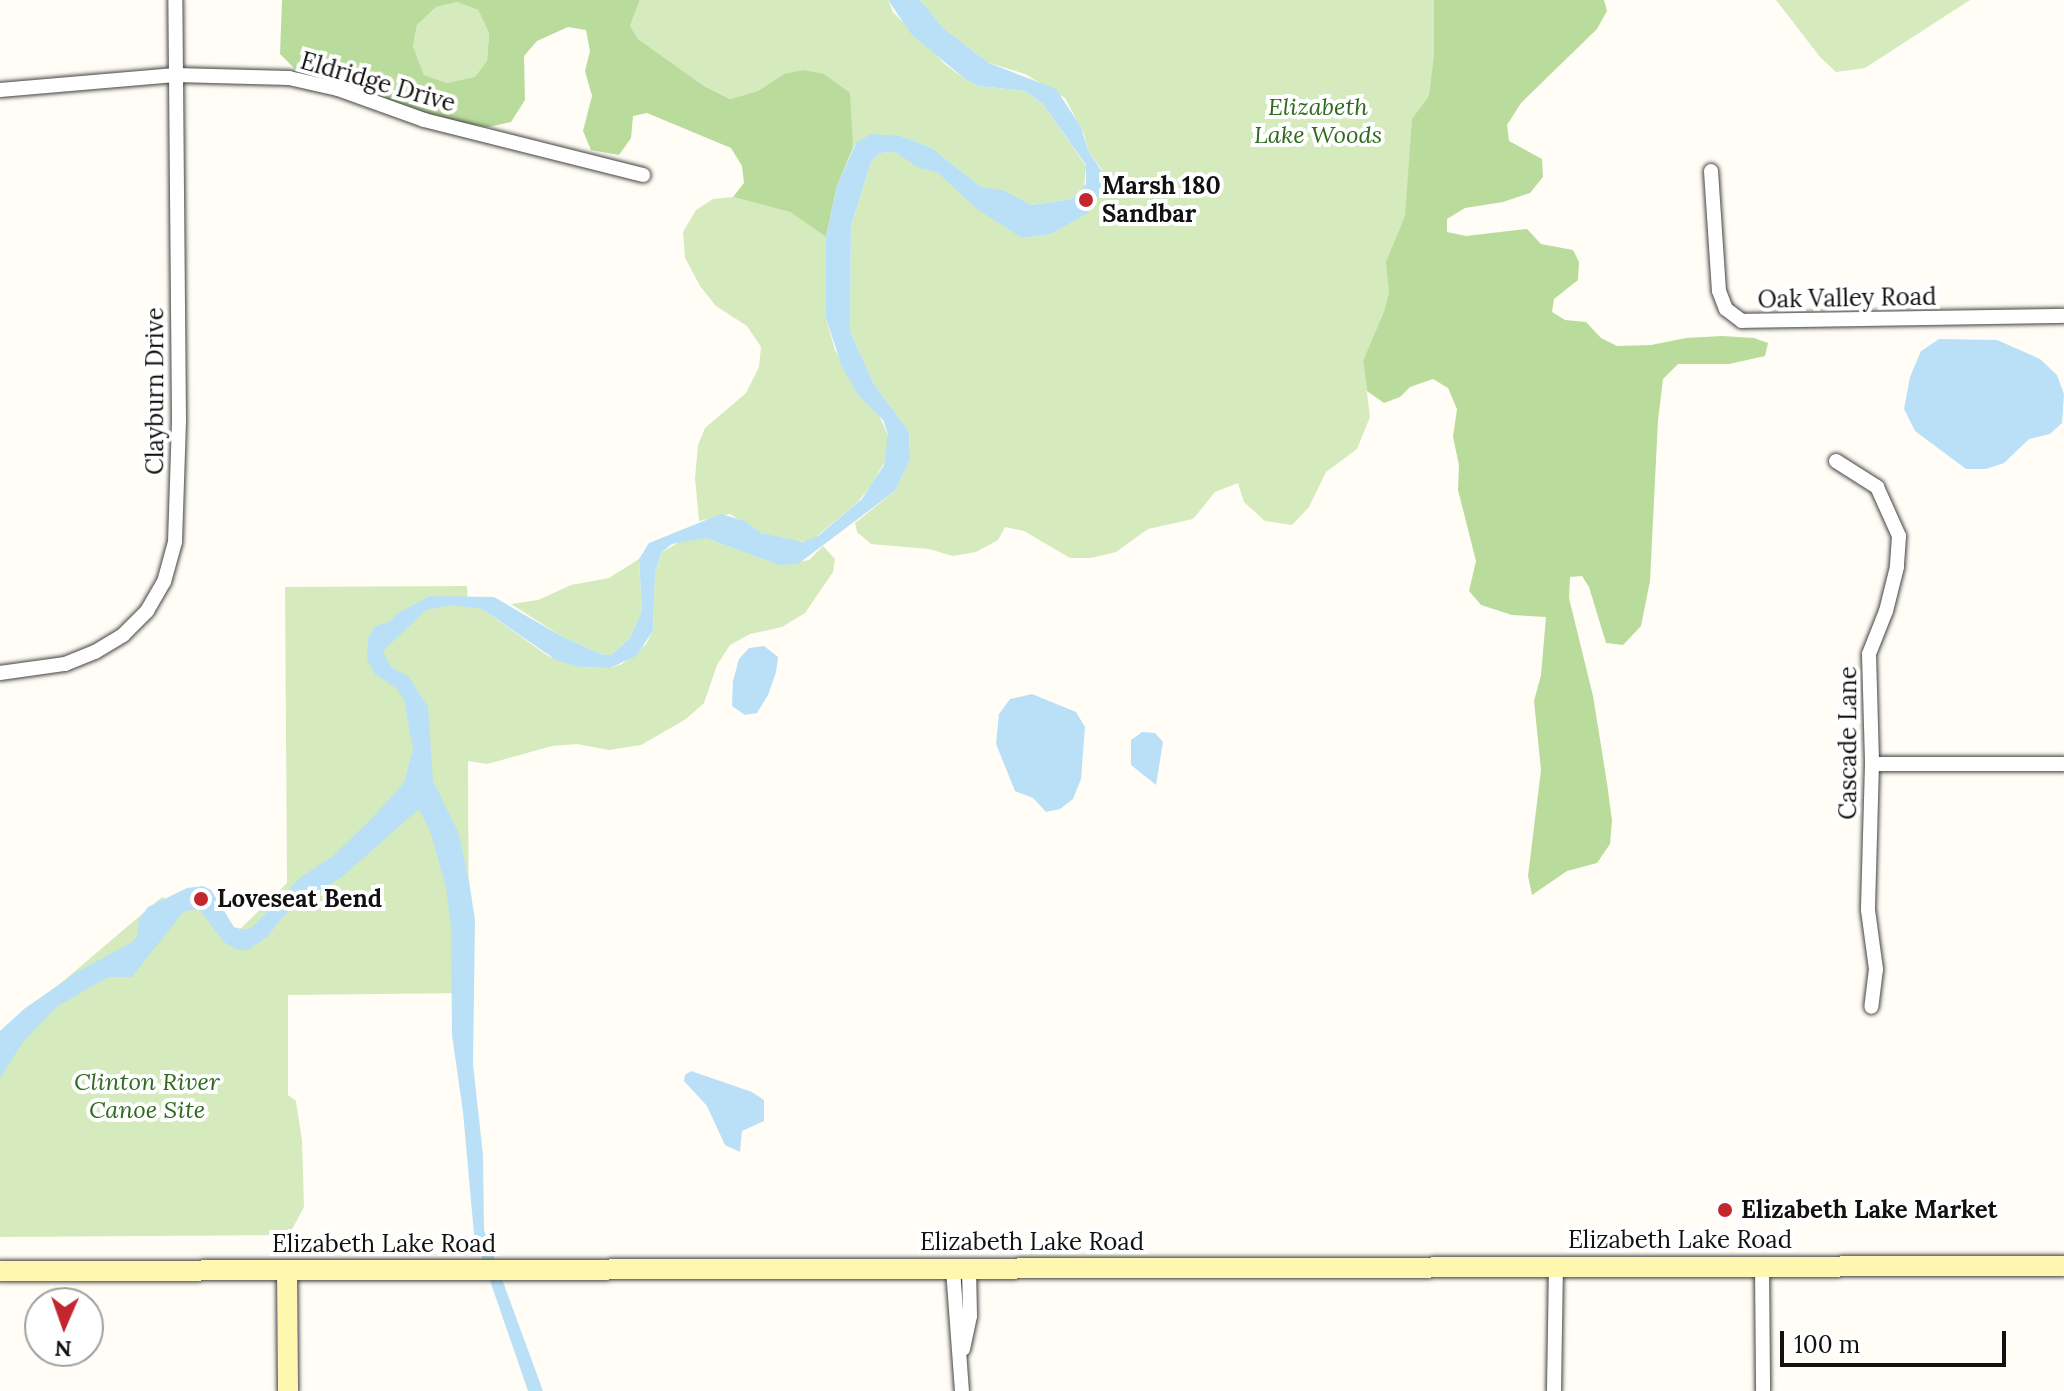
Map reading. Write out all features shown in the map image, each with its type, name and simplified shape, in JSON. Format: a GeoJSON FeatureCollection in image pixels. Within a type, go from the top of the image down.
{"type":"FeatureCollection","features":[{"type":"Feature","properties":{"kind":"street","name":"Clayburn Drive"},"geometry":{"type":"LineString","coordinates":[[0,673],[65,664],[95,652],[123,635],[147,611],[164,582],[175,542],[178,485],[175,0]]}},
{"type":"Feature","properties":{"kind":"street","name":"Eldridge Drive"},"geometry":{"type":"LineString","coordinates":[[0,90],[175,75],[244,74],[338,89],[424,120],[643,175]]}},
{"type":"Feature","properties":{"kind":"street","name":"Oak Valley Road"},"geometry":{"type":"LineString","coordinates":[[1711,171],[1719,291],[1726,309],[1742,321],[2064,316]]}},
{"type":"Feature","properties":{"kind":"street","name":"Cascade Lane"},"geometry":{"type":"LineString","coordinates":[[1836,461],[1877,487],[1899,536],[1897,567],[1886,611],[1869,654],[1872,764],[1868,910],[1876,969],[1871,1007]]}},
{"type":"Feature","properties":{"kind":"street"},"geometry":{"type":"LineString","coordinates":[[1872,764],[2064,764]]}},
{"type":"Feature","properties":{"kind":"street"},"geometry":{"type":"LineString","coordinates":[[1554,1391],[1556,1265]]}},
{"type":"Feature","properties":{"kind":"street","name":"Elizabeth Lake Road"},"geometry":{"type":"LineString","coordinates":[[0,1271],[2064,1266]]}},
{"type":"Feature","properties":{"kind":"street"},"geometry":{"type":"LineString","coordinates":[[1762,1267],[1763,1391]]}},
{"type":"Feature","properties":{"kind":"street"},"geometry":{"type":"LineString","coordinates":[[961,1269],[954,1317],[961,1357],[962,1391]]}},
{"type":"Feature","properties":{"kind":"street"},"geometry":{"type":"LineString","coordinates":[[287,1270],[288,1391]]}},
{"type":"Feature","properties":{"kind":"green space"},"geometry":{"type":"Polygon","coordinates":[[[282,0],[640,0],[630,26],[638,39],[704,86],[730,99],[758,91],[784,74],[803,70],[824,74],[850,93],[853,148],[837,186],[826,237],[790,212],[733,197],[744,183],[742,166],[731,148],[647,113],[633,116],[631,138],[619,155],[591,150],[583,131],[592,96],[585,71],[590,51],[586,30],[568,27],[537,41],[524,56],[525,100],[511,122],[488,127],[452,122],[297,71],[280,54],[282,0]],[[457,2],[436,7],[417,25],[413,46],[424,75],[447,83],[475,77],[487,61],[489,33],[478,10],[457,2]]]}},
{"type":"Feature","properties":{"kind":"green space"},"geometry":{"type":"Polygon","coordinates":[[[640,0],[888,0],[893,12],[946,65],[965,79],[978,86],[1025,91],[1043,104],[1086,166],[1084,189],[1072,199],[1031,205],[981,187],[932,148],[901,136],[856,143],[853,148],[850,126],[784,74],[758,91],[730,99],[704,86],[638,39],[630,26],[640,0]]]}},
{"type":"Feature","properties":{"kind":"green space","name":"Elizabeth Lake Woods"},"geometry":{"type":"Polygon","coordinates":[[[920,0],[1456,0],[1424,232],[1363,361],[1370,417],[1357,449],[1326,472],[1309,507],[1292,525],[1265,521],[1244,502],[1238,483],[1215,492],[1193,519],[1148,529],[1116,552],[1091,558],[1070,558],[1024,531],[1005,527],[998,540],[976,552],[953,556],[929,549],[871,544],[857,532],[855,523],[895,491],[910,460],[909,432],[874,384],[850,331],[851,226],[871,162],[880,153],[895,152],[923,169],[937,171],[1022,238],[1051,234],[1087,213],[1102,189],[1102,170],[1088,150],[1084,134],[1065,98],[1025,74],[989,63],[943,28],[920,0]]]}},
{"type":"Feature","properties":{"kind":"green space"},"geometry":{"type":"Polygon","coordinates":[[[1434,0],[1604,0],[1607,11],[1597,29],[1521,103],[1507,125],[1509,141],[1542,159],[1543,177],[1530,193],[1503,202],[1465,208],[1447,219],[1447,232],[1466,236],[1527,229],[1541,244],[1573,250],[1579,262],[1578,280],[1554,299],[1552,312],[1565,320],[1586,322],[1601,338],[1617,346],[1722,336],[1754,338],[1768,343],[1765,356],[1729,364],[1678,364],[1663,379],[1650,581],[1641,626],[1623,645],[1606,643],[1589,587],[1582,576],[1570,577],[1569,598],[1593,696],[1607,783],[1612,821],[1610,844],[1597,863],[1567,871],[1532,895],[1528,876],[1541,770],[1534,701],[1541,675],[1546,617],[1512,615],[1481,605],[1469,591],[1476,561],[1458,490],[1459,465],[1453,437],[1457,409],[1448,388],[1433,379],[1410,387],[1400,397],[1384,403],[1367,391],[1363,361],[1384,312],[1389,293],[1386,262],[1405,216],[1412,119],[1429,96],[1434,56],[1434,0]]]}},
{"type":"Feature","properties":{"kind":"green space"},"geometry":{"type":"Polygon","coordinates":[[[1776,0],[1970,0],[1865,68],[1836,72],[1820,57],[1776,0]]]}},
{"type":"Feature","properties":{"kind":"green space"},"geometry":{"type":"Polygon","coordinates":[[[457,2],[478,10],[489,33],[487,61],[475,78],[447,83],[424,75],[413,46],[417,25],[436,7],[457,2]]]}},
{"type":"Feature","properties":{"kind":"green space"},"geometry":{"type":"Polygon","coordinates":[[[733,197],[790,212],[826,237],[826,318],[835,350],[858,395],[878,413],[888,435],[889,454],[871,486],[857,503],[811,541],[795,542],[761,533],[730,514],[699,521],[695,478],[698,445],[705,428],[746,393],[759,367],[761,347],[747,326],[716,306],[700,286],[685,258],[683,232],[696,210],[713,199],[733,197]]]}},
{"type":"Feature","properties":{"kind":"green space","name":"Clinton River Canoe Site"},"geometry":{"type":"Polygon","coordinates":[[[706,538],[780,565],[809,560],[823,546],[835,559],[833,572],[805,613],[782,627],[750,634],[730,645],[717,665],[704,703],[686,719],[641,745],[609,750],[577,744],[552,746],[487,764],[468,761],[469,993],[288,995],[288,1095],[296,1101],[302,1140],[304,1207],[289,1235],[0,1237],[0,1035],[162,897],[186,910],[199,908],[213,925],[233,936],[287,883],[285,587],[467,586],[468,606],[482,609],[548,656],[580,667],[610,668],[622,664],[646,644],[653,631],[655,573],[661,553],[684,539],[706,538]]]}},
{"type":"Feature","properties":{"kind":"green space"},"geometry":{"type":"Polygon","coordinates":[[[639,559],[642,610],[630,638],[611,655],[601,654],[561,636],[511,604],[538,600],[571,585],[609,578],[639,559]]]}},
{"type":"Feature","properties":{"kind":"water"},"geometry":{"type":"Polygon","coordinates":[[[888,0],[920,0],[943,28],[989,63],[1056,89],[1081,127],[1088,150],[1103,173],[1101,192],[1088,213],[1051,234],[1022,238],[977,209],[937,172],[919,168],[895,152],[880,153],[871,162],[851,226],[850,331],[874,384],[909,432],[910,460],[895,491],[798,564],[779,565],[706,538],[672,544],[661,553],[655,573],[653,631],[636,656],[610,668],[580,667],[556,660],[482,609],[452,605],[426,610],[383,651],[390,666],[409,677],[428,707],[433,781],[459,834],[469,881],[475,920],[473,1064],[483,1155],[484,1230],[543,1391],[528,1391],[474,1234],[463,1112],[452,1035],[451,927],[446,887],[431,834],[419,809],[344,875],[283,916],[268,936],[248,950],[237,950],[224,942],[199,909],[184,911],[132,977],[108,977],[58,1006],[23,1042],[0,1078],[0,1031],[24,1009],[77,972],[132,942],[137,936],[139,919],[148,907],[187,888],[203,886],[211,890],[234,927],[245,930],[252,927],[301,877],[333,856],[372,818],[404,783],[413,749],[404,700],[397,689],[375,674],[367,659],[368,639],[375,626],[389,622],[398,613],[430,596],[494,597],[561,636],[601,654],[611,655],[630,638],[642,610],[639,559],[649,543],[721,514],[745,521],[761,533],[803,542],[818,536],[862,499],[884,465],[888,434],[883,420],[858,395],[842,367],[826,318],[826,237],[837,186],[856,143],[871,134],[901,136],[932,148],[981,187],[1003,190],[1031,205],[1072,199],[1086,184],[1086,165],[1043,104],[1025,91],[978,86],[965,79],[912,35],[888,0]]]}},
{"type":"Feature","properties":{"kind":"water"},"geometry":{"type":"Polygon","coordinates":[[[1939,339],[1997,340],[2040,359],[2057,375],[2064,394],[2062,423],[2050,434],[2029,439],[2004,463],[1986,469],[1966,469],[1915,431],[1904,409],[1910,377],[1921,351],[1939,339]]]}},
{"type":"Feature","properties":{"kind":"water"},"geometry":{"type":"Polygon","coordinates":[[[764,646],[778,657],[776,672],[768,695],[757,713],[745,715],[732,706],[733,681],[739,659],[749,648],[764,646]]]}},
{"type":"Feature","properties":{"kind":"water"},"geometry":{"type":"Polygon","coordinates":[[[1032,694],[1076,712],[1085,727],[1081,779],[1073,799],[1060,809],[1046,812],[1033,798],[1015,791],[996,744],[999,714],[1010,699],[1032,694]]]}},
{"type":"Feature","properties":{"kind":"water"},"geometry":{"type":"Polygon","coordinates":[[[1142,732],[1155,733],[1163,742],[1156,785],[1131,765],[1131,740],[1142,732]]]}},
{"type":"Feature","properties":{"kind":"water"},"geometry":{"type":"Polygon","coordinates":[[[691,1071],[752,1092],[764,1100],[764,1121],[742,1131],[740,1152],[725,1145],[707,1106],[684,1081],[685,1075],[691,1071]]]}},
{"type":"Feature","properties":{"kind":"place","name":"Marsh 180 Sandbar"},"geometry":{"type":"Point","coordinates":[1086,200]}},
{"type":"Feature","properties":{"kind":"place","name":"Loveseat Bend"},"geometry":{"type":"Point","coordinates":[201,899]}},
{"type":"Feature","properties":{"kind":"place","name":"Elizabeth Lake Market"},"geometry":{"type":"Point","coordinates":[1725,1210]}}]}
